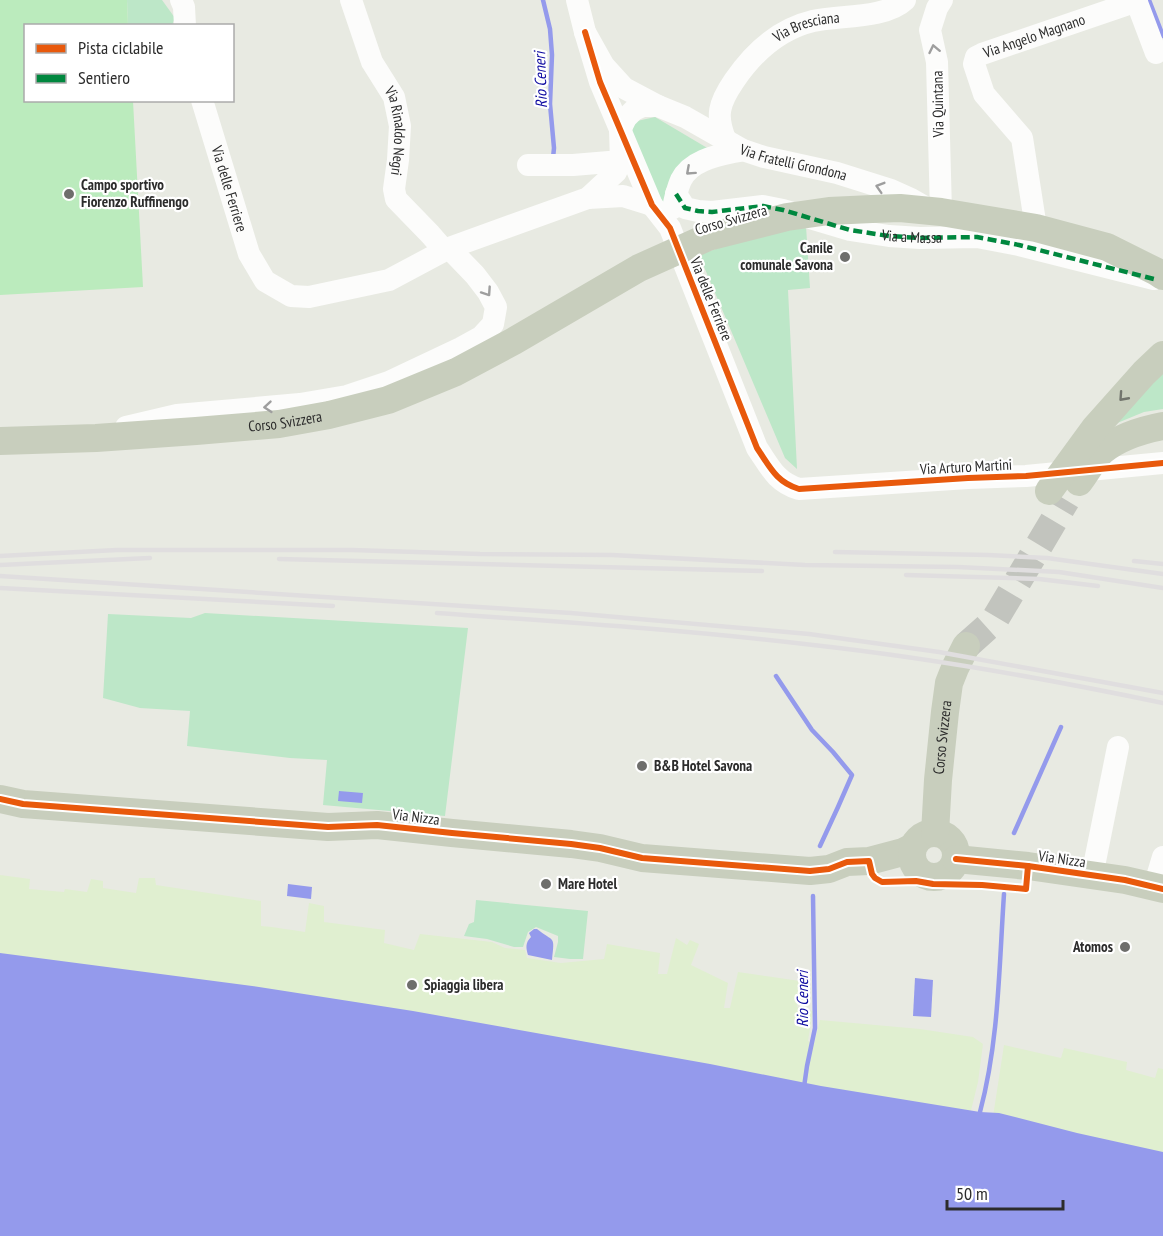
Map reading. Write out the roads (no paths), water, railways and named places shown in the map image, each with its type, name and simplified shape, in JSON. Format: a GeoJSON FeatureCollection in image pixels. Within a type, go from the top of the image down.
{"type":"FeatureCollection","features":[{"type":"Feature","properties":{"kind":"main road","name":"Corso Svizzera"},"geometry":{"type":"LineString","coordinates":[[0,441],[96,438],[279,424],[329,415],[388,400],[456,372],[639,268],[708,237],[787,217],[829,211],[900,208],[937,212],[1036,228],[1107,248],[1147,254],[1160,273]]}},
{"type":"Feature","properties":{"kind":"main road"},"geometry":{"type":"LineString","coordinates":[[1047,489],[1095,428],[1163,355]]}},
{"type":"Feature","properties":{"kind":"main road"},"geometry":{"type":"LineString","coordinates":[[1047,489],[1119,440],[1163,426]]}},
{"type":"Feature","properties":{"kind":"main road","name":"Corso Svizzera"},"geometry":{"type":"LineString","coordinates":[[921,848],[950,682],[966,646]]}},
{"type":"Feature","properties":{"kind":"main road","name":"Via Nizza"},"geometry":{"type":"LineString","coordinates":[[0,800],[23,804],[328,827],[377,825],[571,844],[642,858],[810,871],[829,869],[846,875],[904,869],[921,848]]}},
{"type":"Feature","properties":{"kind":"main road"},"geometry":{"type":"LineString","coordinates":[[942,834],[949,838],[956,851],[954,865],[950,871],[938,878],[924,875],[918,871],[921,848],[942,834]]}},
{"type":"Feature","properties":{"kind":"main road","name":"Via Nizza"},"geometry":{"type":"LineString","coordinates":[[956,858],[1125,880],[1159,888]]}},
{"type":"Feature","properties":{"kind":"street"},"geometry":{"type":"LineString","coordinates":[[181,0],[184,7],[185,24]]}},
{"type":"Feature","properties":{"kind":"street","name":"Via Rinaldo Negri"},"geometry":{"type":"LineString","coordinates":[[96,438],[131,425],[177,415],[300,404],[347,396],[389,382],[461,348],[481,337],[493,324],[496,307],[475,275],[396,199],[394,189],[400,126],[394,97],[372,62],[351,0]]}},
{"type":"Feature","properties":{"kind":"street","name":"Via Fratelli Grondona"},"geometry":{"type":"LineString","coordinates":[[577,0],[585,32],[604,66],[624,88],[685,117],[734,145],[764,157],[837,173],[891,190],[937,212]]}},
{"type":"Feature","properties":{"kind":"street","name":"Via Bresciana"},"geometry":{"type":"LineString","coordinates":[[734,145],[719,126],[720,110],[728,91],[755,54],[773,39],[794,27],[813,21],[882,12],[905,0]]}},
{"type":"Feature","properties":{"kind":"street","name":"Via Quintana"},"geometry":{"type":"LineString","coordinates":[[937,212],[937,62],[930,30],[942,0]]}},
{"type":"Feature","properties":{"kind":"street","name":"Via Angelo Magnano"},"geometry":{"type":"LineString","coordinates":[[1036,228],[1022,138],[984,94],[974,68],[974,61],[979,55],[1136,1],[1156,53]]}},
{"type":"Feature","properties":{"kind":"street","name":"Via delle Ferriere"},"geometry":{"type":"LineString","coordinates":[[585,32],[600,82],[652,205],[670,228],[757,448],[775,475]]}},
{"type":"Feature","properties":{"kind":"street","name":"Via Bresciana"},"geometry":{"type":"LineString","coordinates":[[685,117],[702,110],[728,91]]}},
{"type":"Feature","properties":{"kind":"street","name":"Via delle Ferriere"},"geometry":{"type":"LineString","coordinates":[[203,102],[249,254],[265,281],[291,296],[309,297],[389,280],[446,249],[588,198],[616,172],[621,161],[620,130]]}},
{"type":"Feature","properties":{"kind":"street"},"geometry":{"type":"LineString","coordinates":[[620,130],[626,118],[634,110],[643,106],[658,106]]}},
{"type":"Feature","properties":{"kind":"street"},"geometry":{"type":"LineString","coordinates":[[670,228],[676,194],[682,178],[700,161],[734,145]]}},
{"type":"Feature","properties":{"kind":"street"},"geometry":{"type":"LineString","coordinates":[[528,165],[573,165],[621,161]]}},
{"type":"Feature","properties":{"kind":"street","name":"Via a Massa"},"geometry":{"type":"LineString","coordinates":[[676,194],[685,208],[698,211],[712,212],[763,206],[841,227],[889,236],[977,237],[1160,273]]}},
{"type":"Feature","properties":{"kind":"street"},"geometry":{"type":"LineString","coordinates":[[588,198],[623,196],[652,205]]}},
{"type":"Feature","properties":{"kind":"street","name":"Via Arturo Martini"},"geometry":{"type":"LineString","coordinates":[[775,475],[787,485],[799,489],[968,478],[1047,489],[1163,463]]}},
{"type":"Feature","properties":{"kind":"street","name":"Via Nizza"},"geometry":{"type":"LineString","coordinates":[[1092,876],[1118,747]]}},
{"type":"Feature","properties":{"kind":"street","name":"Via Nizza"},"geometry":{"type":"LineString","coordinates":[[1159,888],[1163,857]]}},
{"type":"Feature","properties":{"kind":"water"},"geometry":{"type":"Polygon","coordinates":[[[339,791],[363,793],[362,803],[338,801],[339,791]]]}},
{"type":"Feature","properties":{"kind":"water"},"geometry":{"type":"Polygon","coordinates":[[[288,884],[312,887],[311,899],[287,896],[288,884]]]}},
{"type":"Feature","properties":{"kind":"water"},"geometry":{"type":"Polygon","coordinates":[[[534,929],[552,940],[552,960],[528,955],[526,946],[531,937],[529,933],[534,929]]]}},
{"type":"Feature","properties":{"kind":"water"},"geometry":{"type":"Polygon","coordinates":[[[0,953],[259,987],[413,1011],[821,1086],[980,1112],[999,1113],[1163,1152],[1163,1236],[0,1236],[0,953]]]}},
{"type":"Feature","properties":{"kind":"water"},"geometry":{"type":"Polygon","coordinates":[[[915,978],[933,980],[931,1017],[913,1016],[915,978]]]}},
{"type":"Feature","properties":{"kind":"waterway","name":"Rio Ceneri"},"geometry":{"type":"LineString","coordinates":[[543,0],[550,29],[552,55],[550,104],[553,158]]}},
{"type":"Feature","properties":{"kind":"waterway"},"geometry":{"type":"LineString","coordinates":[[1149,0],[1163,36]]}},
{"type":"Feature","properties":{"kind":"waterway","name":"Rio Ceneri"},"geometry":{"type":"LineString","coordinates":[[776,676],[812,730],[852,775],[820,846]]}},
{"type":"Feature","properties":{"kind":"waterway"},"geometry":{"type":"LineString","coordinates":[[1014,833],[1061,727]]}},
{"type":"Feature","properties":{"kind":"waterway"},"geometry":{"type":"LineString","coordinates":[[980,1112],[995,1031],[1004,894]]}},
{"type":"Feature","properties":{"kind":"waterway","name":"Rio Ceneri"},"geometry":{"type":"LineString","coordinates":[[804,1087],[815,1028],[813,896]]}},
{"type":"Feature","properties":{"kind":"tunnel"},"geometry":{"type":"LineString","coordinates":[[966,646],[994,621],[1066,500]]}},
{"type":"Feature","properties":{"kind":"railway"},"geometry":{"type":"LineString","coordinates":[[0,556],[117,550],[352,550],[612,555],[805,565],[958,567],[1059,572],[1163,588]]}},
{"type":"Feature","properties":{"kind":"railway"},"geometry":{"type":"LineString","coordinates":[[835,552],[1047,558],[1163,574]]}},
{"type":"Feature","properties":{"kind":"railway"},"geometry":{"type":"LineString","coordinates":[[0,565],[150,558]]}},
{"type":"Feature","properties":{"kind":"railway"},"geometry":{"type":"LineString","coordinates":[[279,559],[762,571]]}},
{"type":"Feature","properties":{"kind":"railway"},"geometry":{"type":"LineString","coordinates":[[1134,561],[1163,564]]}},
{"type":"Feature","properties":{"kind":"railway"},"geometry":{"type":"LineString","coordinates":[[906,575],[1039,579],[1098,586]]}},
{"type":"Feature","properties":{"kind":"railway"},"geometry":{"type":"LineString","coordinates":[[0,576],[571,613],[809,634],[939,652],[1163,693]]}},
{"type":"Feature","properties":{"kind":"railway"},"geometry":{"type":"LineString","coordinates":[[0,588],[333,606]]}},
{"type":"Feature","properties":{"kind":"railway"},"geometry":{"type":"LineString","coordinates":[[437,613],[672,631],[857,650],[989,670],[1163,703]]}},
{"type":"Feature","properties":{"kind":"place","name":"Campo sportivo Fiorenzo Ruffinengo"},"geometry":{"type":"Point","coordinates":[69,194]}},
{"type":"Feature","properties":{"kind":"place","name":"Canile comunale Savona"},"geometry":{"type":"Point","coordinates":[845,257]}},
{"type":"Feature","properties":{"kind":"place","name":"B&B Hotel Savona"},"geometry":{"type":"Point","coordinates":[642,766]}},
{"type":"Feature","properties":{"kind":"place","name":"Mare Hotel"},"geometry":{"type":"Point","coordinates":[546,884]}},
{"type":"Feature","properties":{"kind":"place","name":"Atomos"},"geometry":{"type":"Point","coordinates":[1125,947]}},
{"type":"Feature","properties":{"kind":"place","name":"Spiaggia libera"},"geometry":{"type":"Point","coordinates":[412,985]}}]}
